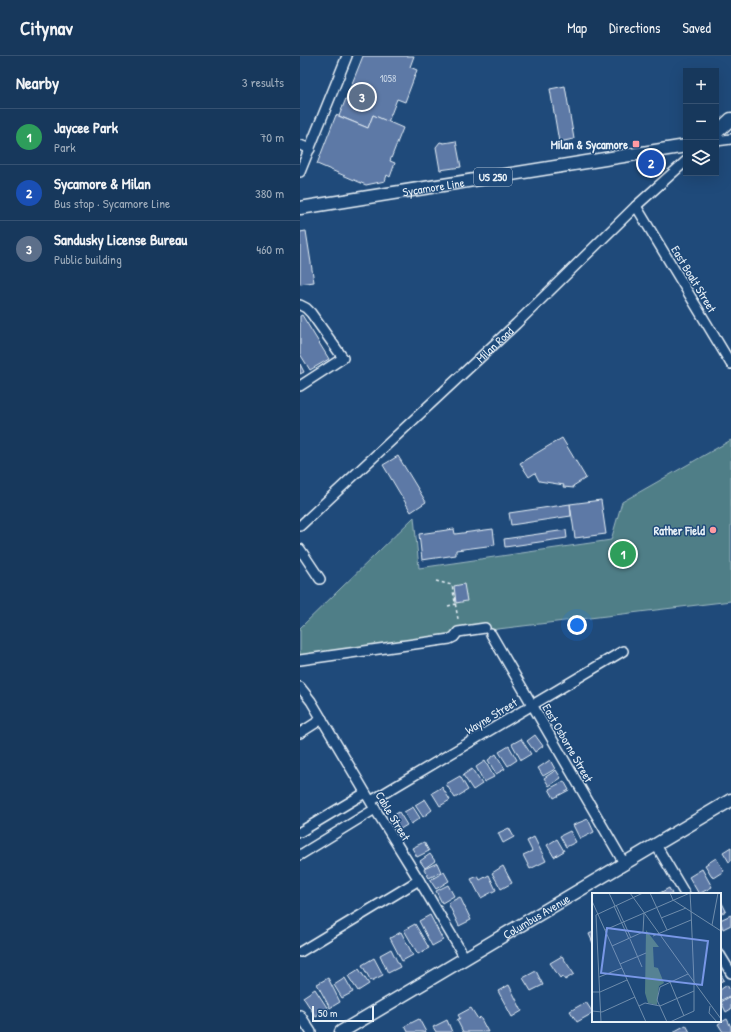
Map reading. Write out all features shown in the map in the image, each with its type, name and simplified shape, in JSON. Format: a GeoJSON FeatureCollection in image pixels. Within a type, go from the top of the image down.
{"type":"FeatureCollection","features":[{"type":"Feature","properties":{"kind":"main road"},"geometry":{"type":"LineString","coordinates":[[719,130],[731,119]]}},
{"type":"Feature","properties":{"kind":"main road","name":"Sycamore Line"},"geometry":{"type":"LineString","coordinates":[[300,208],[683,146]]}},
{"type":"Feature","properties":{"kind":"main road","name":"Columbus Avenue"},"geometry":{"type":"LineString","coordinates":[[341,1032],[731,800]]}},
{"type":"Feature","properties":{"kind":"street"},"geometry":{"type":"LineString","coordinates":[[300,172],[347,56]]}},
{"type":"Feature","properties":{"kind":"street"},"geometry":{"type":"LineString","coordinates":[[719,141],[731,139]]}},
{"type":"Feature","properties":{"kind":"street"},"geometry":{"type":"LineString","coordinates":[[300,145],[310,149]]}},
{"type":"Feature","properties":{"kind":"street","name":"Milan Road"},"geometry":{"type":"LineString","coordinates":[[300,526],[516,324],[636,206],[683,164]]}},
{"type":"Feature","properties":{"kind":"street","name":"East Boalt Street"},"geometry":{"type":"LineString","coordinates":[[636,206],[731,364]]}},
{"type":"Feature","properties":{"kind":"street"},"geometry":{"type":"LineString","coordinates":[[300,305],[311,313],[344,358],[300,386]]}},
{"type":"Feature","properties":{"kind":"street"},"geometry":{"type":"LineString","coordinates":[[300,549],[320,579]]}},
{"type":"Feature","properties":{"kind":"street","name":"East Osborne Street"},"geometry":{"type":"LineString","coordinates":[[300,660],[450,639],[458,632],[488,631],[624,863]]}},
{"type":"Feature","properties":{"kind":"street","name":"Wayne Street"},"geometry":{"type":"LineString","coordinates":[[371,801],[623,651]]}},
{"type":"Feature","properties":{"kind":"street","name":"Cable Street"},"geometry":{"type":"LineString","coordinates":[[300,687],[322,719],[465,958]]}},
{"type":"Feature","properties":{"kind":"street"},"geometry":{"type":"LineString","coordinates":[[300,734],[322,719]]}},
{"type":"Feature","properties":{"kind":"street"},"geometry":{"type":"LineString","coordinates":[[300,832],[365,793]]}},
{"type":"Feature","properties":{"kind":"street"},"geometry":{"type":"LineString","coordinates":[[300,855],[375,809]]}},
{"type":"Feature","properties":{"kind":"street"},"geometry":{"type":"LineString","coordinates":[[656,845],[684,893]]}},
{"type":"Feature","properties":{"kind":"street"},"geometry":{"type":"LineString","coordinates":[[300,952],[419,880]]}},
{"type":"Feature","properties":{"kind":"street"},"geometry":{"type":"LineString","coordinates":[[721,956],[731,973]]}},
{"type":"Feature","properties":{"kind":"street"},"geometry":{"type":"LineString","coordinates":[[300,1015],[310,1032]]}},
{"type":"Feature","properties":{"kind":"path"},"geometry":{"type":"LineString","coordinates":[[436,581],[452,585],[458,619]]}},
{"type":"Feature","properties":{"kind":"path"},"geometry":{"type":"LineString","coordinates":[[448,606],[456,604]]}},
{"type":"Feature","properties":{"kind":"green space"},"geometry":{"type":"Polygon","coordinates":[[[731,440],[731,601],[448,635],[300,656],[300,628],[414,517],[419,568],[611,540],[622,502],[731,440]]]}},
{"type":"Feature","properties":{"kind":"building"},"geometry":{"type":"Polygon","coordinates":[[[363,56],[414,56],[410,67],[417,70],[405,102],[397,99],[388,122],[373,115],[368,128],[339,116],[363,56]]]}},
{"type":"Feature","properties":{"kind":"building"},"geometry":{"type":"Polygon","coordinates":[[[565,86],[574,139],[559,142],[550,89],[565,86]]]}},
{"type":"Feature","properties":{"kind":"building"},"geometry":{"type":"Polygon","coordinates":[[[336,115],[368,128],[373,115],[403,128],[390,161],[395,163],[390,177],[387,175],[385,181],[366,185],[317,164],[336,115]]]}},
{"type":"Feature","properties":{"kind":"building"},"geometry":{"type":"Polygon","coordinates":[[[456,141],[461,167],[440,170],[436,147],[440,142],[444,143],[456,141]]]}},
{"type":"Feature","properties":{"kind":"building"},"geometry":{"type":"Polygon","coordinates":[[[306,231],[314,282],[300,284],[300,232],[306,231]]]}},
{"type":"Feature","properties":{"kind":"building"},"geometry":{"type":"Polygon","coordinates":[[[302,315],[329,359],[310,370],[300,354],[300,316],[302,315]]]}},
{"type":"Feature","properties":{"kind":"building"},"geometry":{"type":"Polygon","coordinates":[[[300,364],[304,372],[300,374],[300,364]]]}},
{"type":"Feature","properties":{"kind":"building"},"geometry":{"type":"Polygon","coordinates":[[[562,438],[586,478],[573,486],[574,488],[539,481],[535,473],[529,477],[520,463],[562,438]]]}},
{"type":"Feature","properties":{"kind":"building"},"geometry":{"type":"Polygon","coordinates":[[[398,456],[426,502],[411,512],[383,465],[398,456]]]}},
{"type":"Feature","properties":{"kind":"building"},"geometry":{"type":"Polygon","coordinates":[[[601,500],[606,534],[575,538],[570,504],[601,500]]]}},
{"type":"Feature","properties":{"kind":"building"},"geometry":{"type":"Polygon","coordinates":[[[570,504],[571,516],[511,525],[509,513],[570,504]]]}},
{"type":"Feature","properties":{"kind":"building"},"geometry":{"type":"Polygon","coordinates":[[[454,529],[455,534],[493,529],[495,545],[456,550],[456,555],[422,560],[419,534],[454,529]]]}},
{"type":"Feature","properties":{"kind":"building"},"geometry":{"type":"Polygon","coordinates":[[[566,530],[567,538],[505,547],[504,539],[566,530]]]}},
{"type":"Feature","properties":{"kind":"building"},"geometry":{"type":"Polygon","coordinates":[[[464,584],[467,601],[456,603],[454,586],[464,584]]]}},
{"type":"Feature","properties":{"kind":"building"},"geometry":{"type":"Polygon","coordinates":[[[535,735],[543,746],[535,752],[527,741],[535,735]]]}},
{"type":"Feature","properties":{"kind":"building"},"geometry":{"type":"Polygon","coordinates":[[[521,739],[531,754],[521,760],[512,744],[521,739]]]}},
{"type":"Feature","properties":{"kind":"building"},"geometry":{"type":"Polygon","coordinates":[[[509,746],[517,760],[508,766],[499,752],[509,746]]]}},
{"type":"Feature","properties":{"kind":"building"},"geometry":{"type":"Polygon","coordinates":[[[496,754],[505,769],[496,774],[488,760],[496,754]]]}},
{"type":"Feature","properties":{"kind":"building"},"geometry":{"type":"Polygon","coordinates":[[[550,760],[555,769],[543,776],[538,768],[550,760]]]}},
{"type":"Feature","properties":{"kind":"building"},"geometry":{"type":"Polygon","coordinates":[[[485,761],[494,777],[484,782],[476,767],[485,761]]]}},
{"type":"Feature","properties":{"kind":"building"},"geometry":{"type":"Polygon","coordinates":[[[472,769],[482,784],[473,790],[463,775],[472,769]]]}},
{"type":"Feature","properties":{"kind":"building"},"geometry":{"type":"Polygon","coordinates":[[[556,770],[561,778],[549,786],[544,778],[556,770]]]}},
{"type":"Feature","properties":{"kind":"building"},"geometry":{"type":"Polygon","coordinates":[[[460,776],[468,790],[455,798],[446,784],[460,776]]]}},
{"type":"Feature","properties":{"kind":"building"},"geometry":{"type":"Polygon","coordinates":[[[564,781],[569,790],[554,798],[549,789],[564,781]]]}},
{"type":"Feature","properties":{"kind":"building"},"geometry":{"type":"Polygon","coordinates":[[[442,787],[450,800],[440,806],[432,793],[442,787]]]}},
{"type":"Feature","properties":{"kind":"building"},"geometry":{"type":"Polygon","coordinates":[[[425,799],[432,810],[423,817],[415,805],[425,799]]]}},
{"type":"Feature","properties":{"kind":"building"},"geometry":{"type":"Polygon","coordinates":[[[413,807],[420,818],[411,824],[404,812],[413,807]]]}},
{"type":"Feature","properties":{"kind":"building"},"geometry":{"type":"Polygon","coordinates":[[[399,812],[407,825],[397,831],[389,818],[399,812]]]}},
{"type":"Feature","properties":{"kind":"building"},"geometry":{"type":"Polygon","coordinates":[[[588,819],[594,832],[580,839],[573,825],[588,819]]]}},
{"type":"Feature","properties":{"kind":"building"},"geometry":{"type":"Polygon","coordinates":[[[509,828],[514,837],[503,843],[498,833],[509,828]]]}},
{"type":"Feature","properties":{"kind":"building"},"geometry":{"type":"Polygon","coordinates":[[[570,831],[576,842],[566,847],[560,836],[570,831]]]}},
{"type":"Feature","properties":{"kind":"building"},"geometry":{"type":"Polygon","coordinates":[[[534,837],[546,861],[530,869],[523,855],[532,851],[527,841],[534,837]]]}},
{"type":"Feature","properties":{"kind":"building"},"geometry":{"type":"Polygon","coordinates":[[[557,839],[564,851],[554,857],[547,845],[557,839]]]}},
{"type":"Feature","properties":{"kind":"building"},"geometry":{"type":"Polygon","coordinates":[[[424,842],[429,851],[417,857],[412,848],[424,842]]]}},
{"type":"Feature","properties":{"kind":"building"},"geometry":{"type":"Polygon","coordinates":[[[731,847],[731,861],[729,862],[723,852],[731,847]]]}},
{"type":"Feature","properties":{"kind":"building"},"geometry":{"type":"Polygon","coordinates":[[[430,854],[435,861],[425,868],[420,861],[430,854]]]}},
{"type":"Feature","properties":{"kind":"building"},"geometry":{"type":"Polygon","coordinates":[[[716,858],[724,871],[713,878],[705,865],[716,858]]]}},
{"type":"Feature","properties":{"kind":"building"},"geometry":{"type":"Polygon","coordinates":[[[437,863],[441,872],[429,878],[424,869],[437,863]]]}},
{"type":"Feature","properties":{"kind":"building"},"geometry":{"type":"Polygon","coordinates":[[[503,866],[512,883],[501,889],[492,873],[503,866]]]}},
{"type":"Feature","properties":{"kind":"building"},"geometry":{"type":"Polygon","coordinates":[[[702,869],[712,887],[698,893],[689,877],[702,869]]]}},
{"type":"Feature","properties":{"kind":"building"},"geometry":{"type":"Polygon","coordinates":[[[444,872],[449,881],[436,889],[430,880],[444,872]]]}},
{"type":"Feature","properties":{"kind":"building"},"geometry":{"type":"Polygon","coordinates":[[[489,875],[496,890],[481,898],[471,879],[478,876],[480,880],[489,875]]]}},
{"type":"Feature","properties":{"kind":"building"},"geometry":{"type":"Polygon","coordinates":[[[448,885],[454,896],[442,903],[436,891],[448,885]]]}},
{"type":"Feature","properties":{"kind":"building"},"geometry":{"type":"Polygon","coordinates":[[[669,888],[672,893],[660,893],[669,888]]]}},
{"type":"Feature","properties":{"kind":"building"},"geometry":{"type":"Polygon","coordinates":[[[460,897],[471,920],[459,926],[448,903],[460,897]]]}},
{"type":"Feature","properties":{"kind":"building"},"geometry":{"type":"Polygon","coordinates":[[[721,901],[726,911],[721,914],[721,901]]]}},
{"type":"Feature","properties":{"kind":"building"},"geometry":{"type":"Polygon","coordinates":[[[430,915],[443,940],[432,946],[419,921],[430,915]]]}},
{"type":"Feature","properties":{"kind":"building"},"geometry":{"type":"Polygon","coordinates":[[[731,915],[731,925],[723,929],[721,920],[731,915]]]}},
{"type":"Feature","properties":{"kind":"building"},"geometry":{"type":"Polygon","coordinates":[[[415,924],[429,948],[418,954],[404,930],[415,924]]]}},
{"type":"Feature","properties":{"kind":"building"},"geometry":{"type":"Polygon","coordinates":[[[401,932],[413,955],[402,961],[390,938],[401,932]]]}},
{"type":"Feature","properties":{"kind":"building"},"geometry":{"type":"Polygon","coordinates":[[[592,932],[592,941],[589,934],[592,932]]]}},
{"type":"Feature","properties":{"kind":"building"},"geometry":{"type":"Polygon","coordinates":[[[391,949],[400,967],[388,973],[380,955],[391,949]]]}},
{"type":"Feature","properties":{"kind":"building"},"geometry":{"type":"Polygon","coordinates":[[[562,956],[574,974],[565,980],[562,976],[560,978],[550,963],[562,956]]]}},
{"type":"Feature","properties":{"kind":"building"},"geometry":{"type":"Polygon","coordinates":[[[374,958],[383,975],[371,981],[362,965],[374,958]]]}},
{"type":"Feature","properties":{"kind":"building"},"geometry":{"type":"Polygon","coordinates":[[[359,969],[369,984],[358,991],[348,976],[359,969]]]}},
{"type":"Feature","properties":{"kind":"building"},"geometry":{"type":"Polygon","coordinates":[[[536,971],[543,985],[531,991],[523,978],[536,971]]]}},
{"type":"Feature","properties":{"kind":"building"},"geometry":{"type":"Polygon","coordinates":[[[721,975],[724,980],[721,982],[721,975]]]}},
{"type":"Feature","properties":{"kind":"building"},"geometry":{"type":"Polygon","coordinates":[[[328,978],[340,1002],[330,1008],[317,984],[328,978]]]}},
{"type":"Feature","properties":{"kind":"building"},"geometry":{"type":"Polygon","coordinates":[[[345,978],[353,992],[342,998],[334,985],[345,978]]]}},
{"type":"Feature","properties":{"kind":"building"},"geometry":{"type":"Polygon","coordinates":[[[509,985],[522,1011],[512,1017],[498,991],[509,985]]]}},
{"type":"Feature","properties":{"kind":"building"},"geometry":{"type":"Polygon","coordinates":[[[727,985],[731,995],[721,1000],[721,989],[727,985]]]}},
{"type":"Feature","properties":{"kind":"building"},"geometry":{"type":"Polygon","coordinates":[[[315,989],[328,1009],[316,1017],[303,997],[315,989]]]}},
{"type":"Feature","properties":{"kind":"building"},"geometry":{"type":"Polygon","coordinates":[[[731,996],[731,1009],[726,1012],[721,1002],[731,996]]]}},
{"type":"Feature","properties":{"kind":"building"},"geometry":{"type":"Polygon","coordinates":[[[586,1002],[592,1014],[577,1022],[570,1011],[586,1002]]]}},
{"type":"Feature","properties":{"kind":"building"},"geometry":{"type":"Polygon","coordinates":[[[471,1008],[478,1019],[480,1017],[488,1032],[463,1032],[457,1020],[460,1018],[458,1015],[471,1008]]]}},
{"type":"Feature","properties":{"kind":"building"},"geometry":{"type":"Polygon","coordinates":[[[419,1019],[426,1032],[408,1032],[405,1026],[419,1019]]]}},
{"type":"Feature","properties":{"kind":"building"},"geometry":{"type":"Polygon","coordinates":[[[727,1019],[731,1027],[731,1032],[723,1032],[718,1024],[727,1019]]]}},
{"type":"Feature","properties":{"kind":"building"},"geometry":{"type":"Polygon","coordinates":[[[447,1020],[452,1032],[436,1032],[433,1027],[447,1020]]]}},
{"type":"Feature","properties":{"kind":"building"},"geometry":{"type":"Polygon","coordinates":[[[686,1025],[690,1032],[675,1032],[675,1031],[686,1025]]]}},
{"type":"Feature","properties":{"kind":"place","name":"Sandusky License Bureau"},"geometry":{"type":"Point","coordinates":[362,97]}},
{"type":"Feature","properties":{"kind":"place","name":"Milan & Sycamore"},"geometry":{"type":"Point","coordinates":[636,144]}},
{"type":"Feature","properties":{"kind":"place","name":"Sycamore & Milan"},"geometry":{"type":"Point","coordinates":[651,163]}},
{"type":"Feature","properties":{"kind":"place","name":"Rather Field"},"geometry":{"type":"Point","coordinates":[713,530]}},
{"type":"Feature","properties":{"kind":"place","name":"Jaycee Park"},"geometry":{"type":"Point","coordinates":[623,554]}}]}
